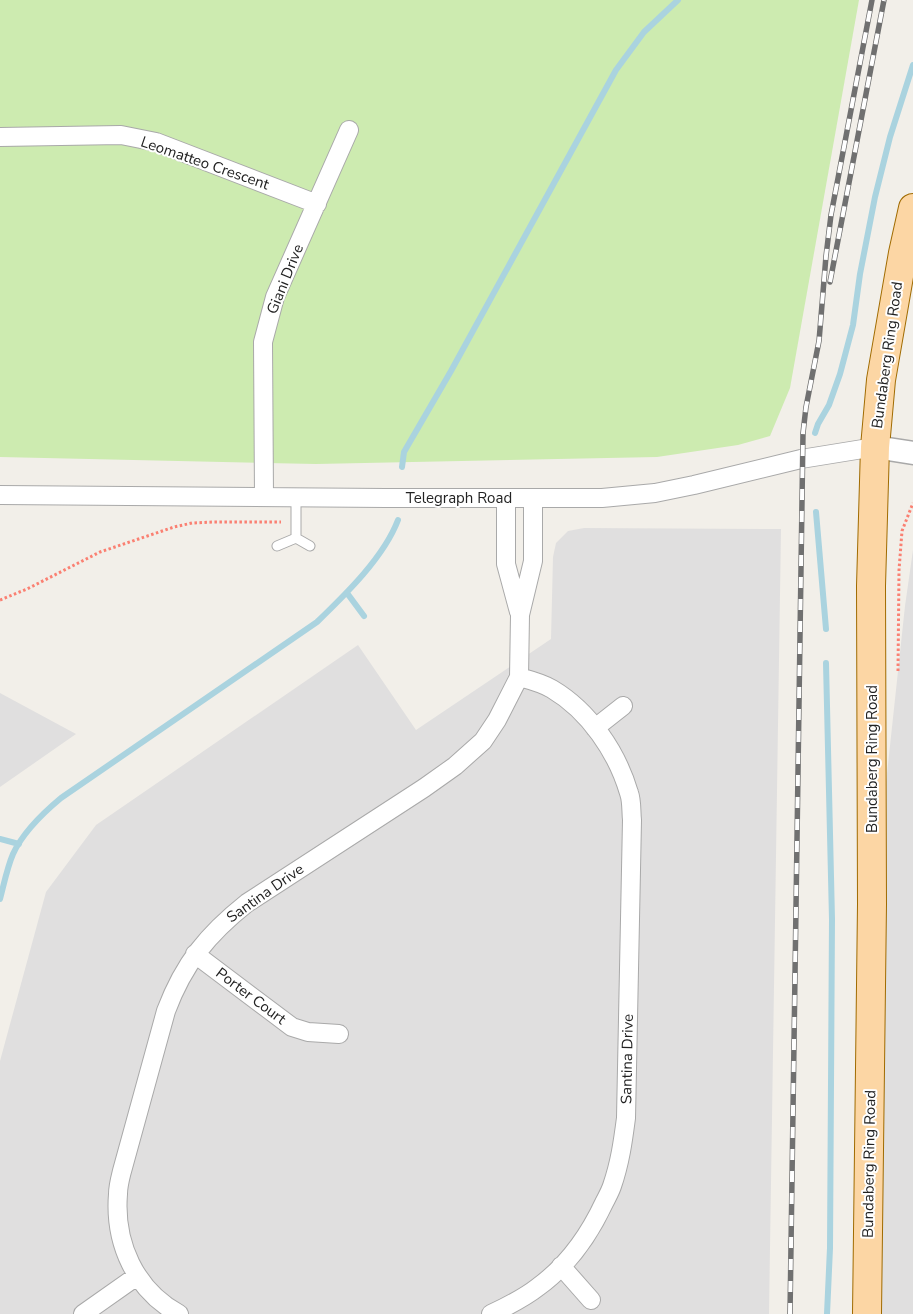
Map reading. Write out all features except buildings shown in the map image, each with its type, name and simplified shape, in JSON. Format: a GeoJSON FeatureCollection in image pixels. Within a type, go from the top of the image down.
{"type":"FeatureCollection","features":[{"type":"Feature","properties":{"kind":"main road","name":"Bundaberg Ring Road"},"geometry":{"type":"LineString","coordinates":[[867,1314],[872,904],[871,586],[875,446],[881,380],[903,253],[913,208]]}},
{"type":"Feature","properties":{"kind":"street","name":"Giani Drive"},"geometry":{"type":"LineString","coordinates":[[264,497],[263,342],[275,297],[349,130]]}},
{"type":"Feature","properties":{"kind":"street","name":"Leomatteo Crescent"},"geometry":{"type":"LineString","coordinates":[[0,137],[121,136],[156,142],[317,204]]}},
{"type":"Feature","properties":{"kind":"street","name":"Telegraph Road"},"geometry":{"type":"LineString","coordinates":[[0,494],[602,498],[655,493],[802,459],[875,446],[913,453]]}},
{"type":"Feature","properties":{"kind":"street","name":"Santina Drive"},"geometry":{"type":"LineString","coordinates":[[506,498],[506,564],[520,615]]}},
{"type":"Feature","properties":{"kind":"street","name":"Santina Drive"},"geometry":{"type":"LineString","coordinates":[[179,1314],[171,1310],[152,1294],[137,1276],[127,1256],[121,1236],[118,1194],[122,1171],[166,1010],[173,992],[195,954],[224,921],[247,903],[424,788],[455,766],[483,740],[497,720],[519,677],[520,615],[533,561],[533,498]]}},
{"type":"Feature","properties":{"kind":"street","name":"Santina Drive"},"geometry":{"type":"LineString","coordinates":[[491,1314],[512,1304],[539,1287],[561,1266],[580,1243],[597,1218],[612,1188],[621,1154],[626,1118],[632,820],[630,795],[620,768],[606,742],[580,711],[551,688],[534,680],[519,677]]}},
{"type":"Feature","properties":{"kind":"street"},"geometry":{"type":"LineString","coordinates":[[595,728],[623,706]]}},
{"type":"Feature","properties":{"kind":"street","name":"Porter Court"},"geometry":{"type":"LineString","coordinates":[[195,954],[292,1027],[308,1032],[339,1034]]}},
{"type":"Feature","properties":{"kind":"street"},"geometry":{"type":"LineString","coordinates":[[561,1266],[591,1300]]}},
{"type":"Feature","properties":{"kind":"street"},"geometry":{"type":"LineString","coordinates":[[83,1314],[137,1276]]}},
{"type":"Feature","properties":{"kind":"lane"},"geometry":{"type":"LineString","coordinates":[[296,497],[296,538]]}},
{"type":"Feature","properties":{"kind":"lane"},"geometry":{"type":"LineString","coordinates":[[296,538],[310,546]]}},
{"type":"Feature","properties":{"kind":"lane"},"geometry":{"type":"LineString","coordinates":[[277,546],[296,538]]}},
{"type":"Feature","properties":{"kind":"path"},"geometry":{"type":"LineString","coordinates":[[0,600],[27,589],[100,552],[174,527],[192,523],[213,522],[296,522]]}},
{"type":"Feature","properties":{"kind":"shaded area"},"geometry":{"type":"Polygon","coordinates":[[[584,528],[781,529],[769,1314],[0,1314],[0,1061],[46,892],[96,825],[358,645],[416,730],[551,639],[553,557],[556,543],[568,531],[584,528]]]}},
{"type":"Feature","properties":{"kind":"shaded area"},"geometry":{"type":"Polygon","coordinates":[[[913,550],[913,1314],[868,1314],[873,904],[905,606],[913,550]]]}},
{"type":"Feature","properties":{"kind":"shaded area"},"geometry":{"type":"Polygon","coordinates":[[[0,693],[76,734],[0,787],[0,693]]]}},
{"type":"Feature","properties":{"kind":"green space"},"geometry":{"type":"Polygon","coordinates":[[[0,0],[859,0],[790,388],[770,436],[738,445],[657,457],[316,464],[0,457],[0,0]]]}},
{"type":"Feature","properties":{"kind":"waterway"},"geometry":{"type":"LineString","coordinates":[[402,467],[404,452],[451,371],[616,70],[644,32],[678,0]]}},
{"type":"Feature","properties":{"kind":"waterway"},"geometry":{"type":"LineString","coordinates":[[815,433],[829,405],[840,374],[853,325],[860,274],[875,197],[890,137],[913,65]]}},
{"type":"Feature","properties":{"kind":"waterway"},"geometry":{"type":"LineString","coordinates":[[816,512],[826,629]]}},
{"type":"Feature","properties":{"kind":"waterway"},"geometry":{"type":"LineString","coordinates":[[0,899],[9,865],[17,846],[34,823],[47,810],[61,798],[317,622],[352,587],[374,561],[384,548],[398,520]]}},
{"type":"Feature","properties":{"kind":"waterway"},"geometry":{"type":"LineString","coordinates":[[347,593],[364,616]]}},
{"type":"Feature","properties":{"kind":"waterway"},"geometry":{"type":"LineString","coordinates":[[826,663],[832,919],[830,1248],[827,1314]]}},
{"type":"Feature","properties":{"kind":"waterway"},"geometry":{"type":"LineString","coordinates":[[0,839],[19,844]]}},
{"type":"Feature","properties":{"kind":"railway"},"geometry":{"type":"LineString","coordinates":[[790,1314],[803,433],[819,341],[831,215],[872,0]]}},
{"type":"Feature","properties":{"kind":"railway"},"geometry":{"type":"LineString","coordinates":[[830,282],[884,0]]}}]}
